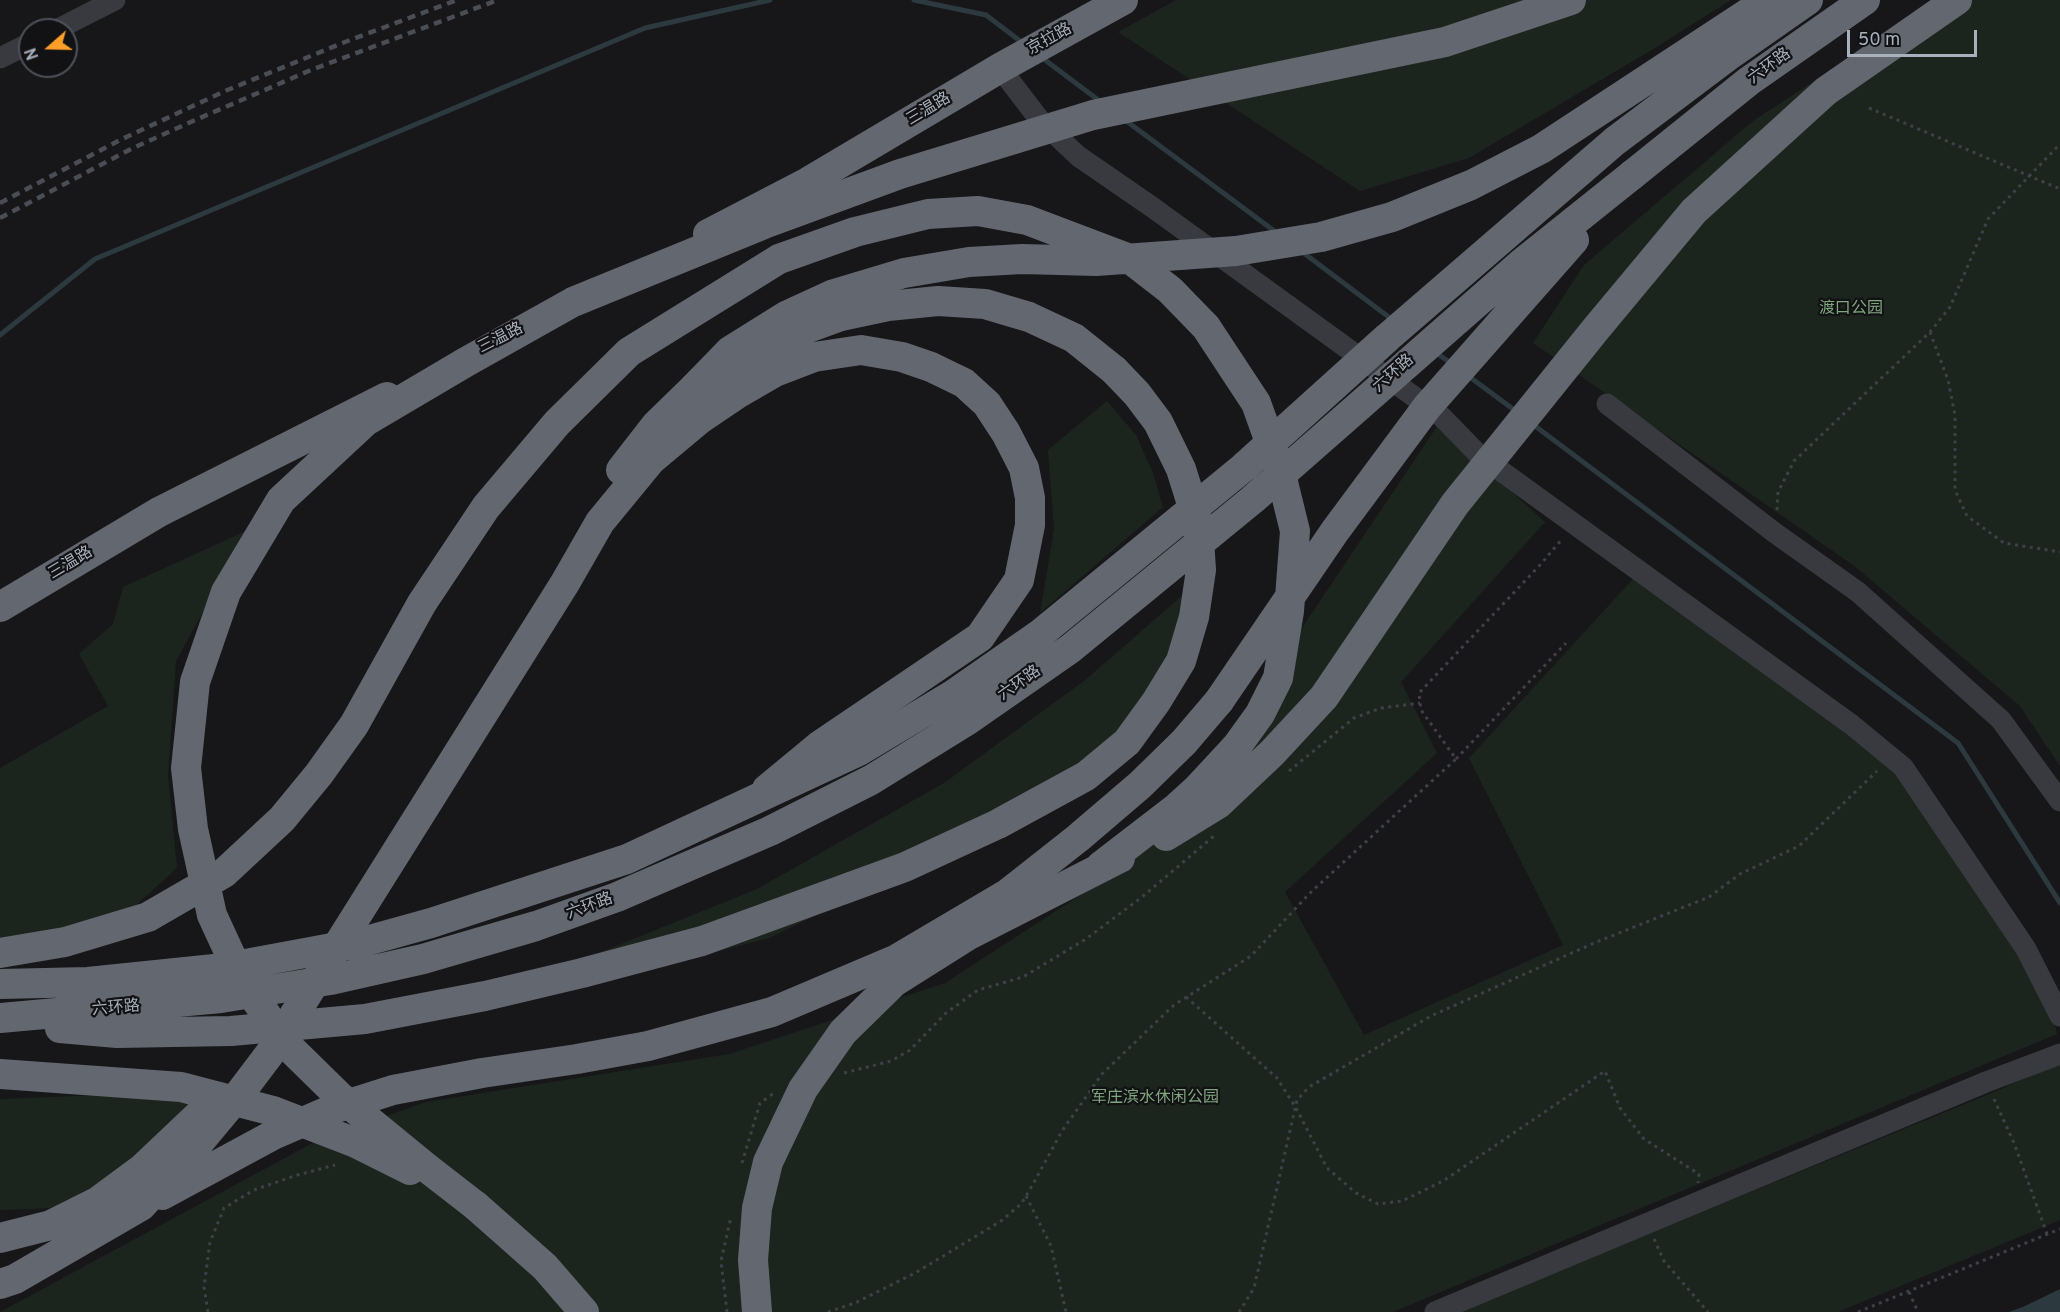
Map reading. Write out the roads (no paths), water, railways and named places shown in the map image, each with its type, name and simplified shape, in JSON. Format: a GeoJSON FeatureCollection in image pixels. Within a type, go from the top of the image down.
{"type":"FeatureCollection","features":[{"type":"Feature","properties":{"kind":"highway"},"geometry":{"type":"LineString","coordinates":[[584,1312],[545,1267],[476,1206],[339,1096],[288,1046],[264,1015],[242,980],[212,915],[193,829],[186,768],[195,682],[226,592],[281,500],[366,421],[466,362],[573,302],[764,224],[900,174],[1093,115],[1445,42],[1571,0]]}},
{"type":"Feature","properties":{"kind":"highway"},"geometry":{"type":"LineString","coordinates":[[141,1206],[204,1137],[271,1052],[559,593],[600,522],[643,456],[656,425],[730,351],[786,316],[834,294],[904,273],[969,262],[1022,259],[1096,261],[1236,251],[1321,237],[1392,217],[1471,185],[1541,149],[1768,0]]}},
{"type":"Feature","properties":{"kind":"highway","name":"六环路"},"geometry":{"type":"LineString","coordinates":[[0,984],[88,982],[224,968],[359,943],[494,903],[627,859],[859,751],[954,694],[1040,634],[1244,467],[1388,337],[1615,141],[1728,56],[1808,0]]}},
{"type":"Feature","properties":{"kind":"highway","name":"六环路"},"geometry":{"type":"LineString","coordinates":[[0,1018],[221,998],[330,980],[423,959],[536,926],[617,897],[770,831],[871,780],[968,720],[1070,649],[1252,500],[1522,263],[1749,81],[1865,0]]}},
{"type":"Feature","properties":{"kind":"highway"},"geometry":{"type":"LineString","coordinates":[[757,1312],[753,1260],[757,1208],[768,1162],[803,1089],[843,1032],[894,982],[967,936],[1101,866],[1161,839],[1218,804],[1272,753],[1324,697],[1455,504],[1694,211],[1826,91],[1957,0]]}},
{"type":"Feature","properties":{"kind":"highway","name":"京拉路"},"geometry":{"type":"LineString","coordinates":[[1000,68],[1112,6]]}},
{"type":"Feature","properties":{"kind":"highway","name":"三温路"},"geometry":{"type":"LineString","coordinates":[[0,607],[159,512],[772,202],[1000,68]]}},
{"type":"Feature","properties":{"kind":"highway"},"geometry":{"type":"LineString","coordinates":[[0,1284],[15,1279],[141,1206],[273,1135],[333,1109],[393,1090],[648,1046],[772,1012],[897,959],[1007,894],[1078,838],[1155,771],[1184,742],[1219,701],[1335,531],[1427,407],[1632,175]]}},
{"type":"Feature","properties":{"kind":"highway"},"geometry":{"type":"LineString","coordinates":[[0,953],[65,942],[148,916],[225,873],[282,819],[319,774],[354,724],[422,603],[486,507],[557,423],[629,352],[779,259],[855,232],[928,214],[978,211],[1027,220],[1130,259],[1170,290],[1206,327],[1256,403],[1280,470],[1295,531],[1289,611],[1278,678],[1260,714],[1237,746],[1198,788],[1175,809],[1101,866]]}},
{"type":"Feature","properties":{"kind":"highway"},"geometry":{"type":"LineString","coordinates":[[0,1023],[117,1033],[231,1031],[365,1019],[485,996],[582,973],[702,941],[905,867],[1043,801],[1086,776],[1127,742],[1156,702],[1181,661],[1194,617],[1201,570],[1198,523],[1181,469],[1158,422],[1114,370],[1074,338],[1029,317],[985,304],[938,301],[888,306],[841,316],[760,348],[695,387]]}},
{"type":"Feature","properties":{"kind":"highway"},"geometry":{"type":"LineString","coordinates":[[0,1238],[51,1225],[97,1202],[143,1168],[223,1090],[289,1000],[554,572],[586,514],[643,456],[736,394],[775,372],[814,357],[861,350],[902,357],[931,367],[964,383],[987,404],[1006,433],[1023,468],[1030,498],[1030,525],[1019,580],[980,637],[819,746],[751,802]]}},
{"type":"Feature","properties":{"kind":"highway"},"geometry":{"type":"LineString","coordinates":[[0,1074],[181,1087],[227,1098],[273,1111],[357,1143],[476,1206]]}},
{"type":"Feature","properties":{"kind":"street"},"geometry":{"type":"LineString","coordinates":[[78,19],[115,0]]}},
{"type":"Feature","properties":{"kind":"street"},"geometry":{"type":"LineString","coordinates":[[0,58],[18,49]]}},
{"type":"Feature","properties":{"kind":"street"},"geometry":{"type":"LineString","coordinates":[[1000,68],[1039,119],[1078,156],[1442,417],[1479,455],[1852,725],[1903,767],[2026,949],[2060,1016]]}},
{"type":"Feature","properties":{"kind":"street"},"geometry":{"type":"LineString","coordinates":[[1607,404],[1775,533],[1858,592],[2001,720],[2060,801]]}},
{"type":"Feature","properties":{"kind":"street"},"geometry":{"type":"LineString","coordinates":[[1435,1312],[1986,1082],[2060,1054]]}},
{"type":"Feature","properties":{"kind":"waterway"},"geometry":{"type":"LineString","coordinates":[[0,335],[95,259],[645,28],[770,0]]}},
{"type":"Feature","properties":{"kind":"waterway"},"geometry":{"type":"LineString","coordinates":[[914,0],[986,15],[1024,44]]}},
{"type":"Feature","properties":{"kind":"waterway"},"geometry":{"type":"LineString","coordinates":[[1041,57],[1101,102]]}},
{"type":"Feature","properties":{"kind":"waterway"},"geometry":{"type":"LineString","coordinates":[[1125,120],[1277,233]]}},
{"type":"Feature","properties":{"kind":"waterway"},"geometry":{"type":"LineString","coordinates":[[1301,251],[1394,321]]}},
{"type":"Feature","properties":{"kind":"waterway"},"geometry":{"type":"LineString","coordinates":[[1435,352],[1452,364]]}},
{"type":"Feature","properties":{"kind":"waterway"},"geometry":{"type":"LineString","coordinates":[[1467,375],[1517,412]]}},
{"type":"Feature","properties":{"kind":"waterway"},"geometry":{"type":"LineString","coordinates":[[1531,423],[1958,743],[2060,903]]}},
{"type":"Feature","properties":{"kind":"railway"},"geometry":{"type":"LineString","coordinates":[[0,203],[120,140],[225,91],[457,0]]}},
{"type":"Feature","properties":{"kind":"railway"},"geometry":{"type":"LineString","coordinates":[[0,218],[131,149],[193,121],[311,70],[498,0]]}},
{"type":"Feature","properties":{"kind":"park label","name":"渡口公园"},"geometry":{"type":"Point","coordinates":[1851,310]}},
{"type":"Feature","properties":{"kind":"park label","name":"军庄滨水休闲公园"},"geometry":{"type":"Point","coordinates":[1155,1099]}}]}
